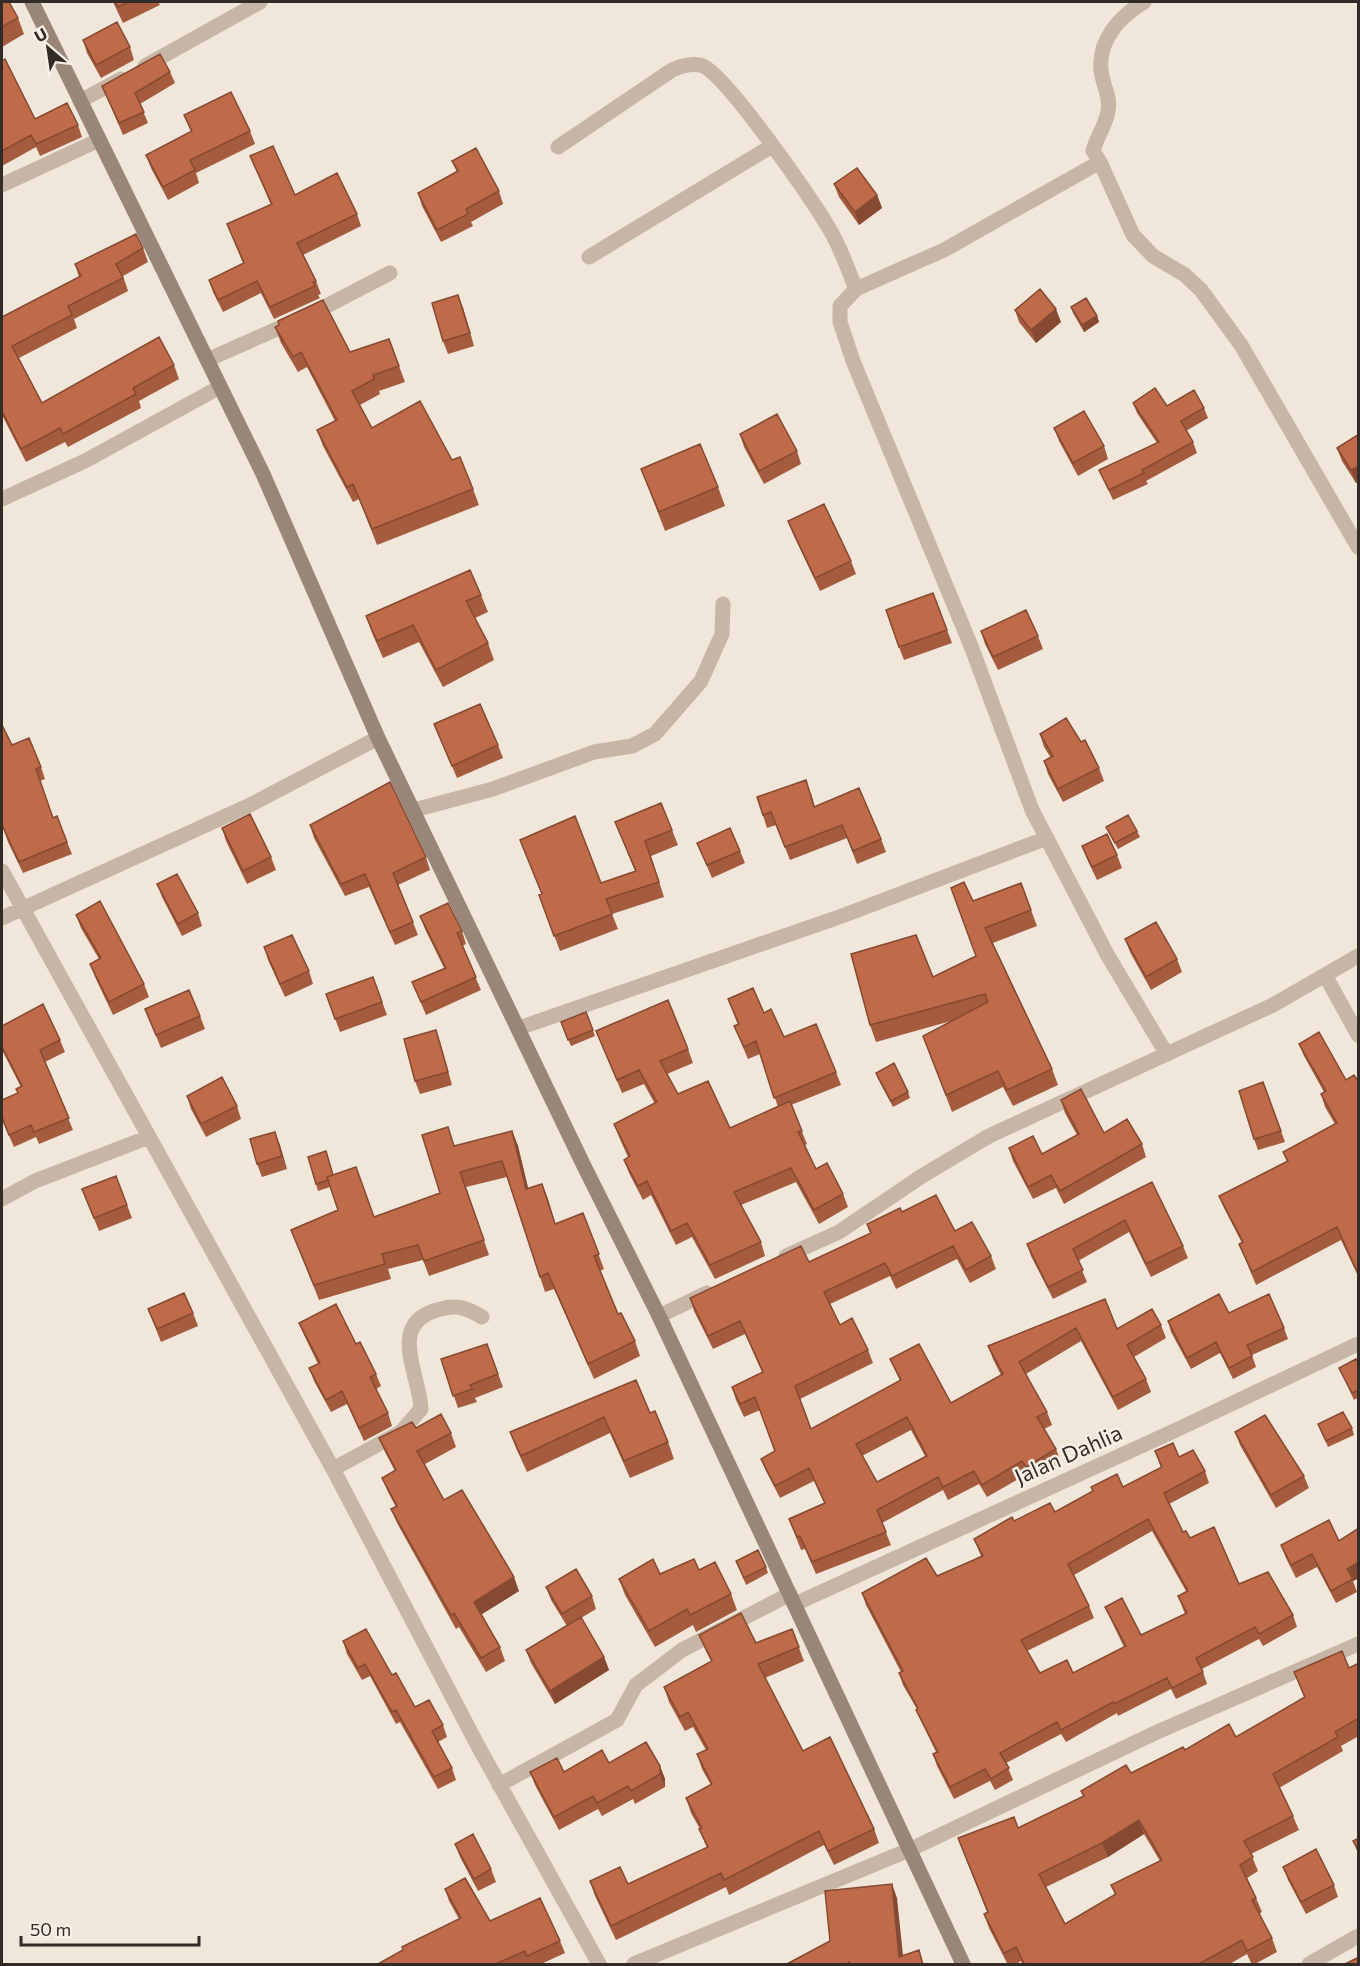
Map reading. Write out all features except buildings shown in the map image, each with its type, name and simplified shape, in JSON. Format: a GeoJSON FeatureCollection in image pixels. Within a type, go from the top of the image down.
{"type":"FeatureCollection","features":[{"type":"Feature","properties":{"kind":"main road"},"geometry":{"type":"LineString","coordinates":[[32,2],[263,474],[378,738],[589,1177],[659,1316],[963,1965]]}},
{"type":"Feature","properties":{"kind":"street"},"geometry":{"type":"LineString","coordinates":[[80,101],[260,2]]}},
{"type":"Feature","properties":{"kind":"street"},"geometry":{"type":"LineString","coordinates":[[1144,2],[1133,8],[1102,47],[1101,71],[1108,106],[1093,151],[1133,235],[1153,256],[1185,275],[1201,290],[1235,337],[1359,547]]}},
{"type":"Feature","properties":{"kind":"street"},"geometry":{"type":"LineString","coordinates":[[558,147],[672,70],[691,64],[710,71],[772,146],[831,232],[856,289]]}},
{"type":"Feature","properties":{"kind":"street"},"geometry":{"type":"LineString","coordinates":[[2,185],[99,140]]}},
{"type":"Feature","properties":{"kind":"street"},"geometry":{"type":"LineString","coordinates":[[589,257],[772,146]]}},
{"type":"Feature","properties":{"kind":"street"},"geometry":{"type":"LineString","coordinates":[[1100,162],[944,250],[856,289],[845,298],[839,314],[853,361],[971,646],[1032,810],[1108,956],[1166,1053]]}},
{"type":"Feature","properties":{"kind":"street"},"geometry":{"type":"LineString","coordinates":[[207,360],[313,313],[390,273]]}},
{"type":"Feature","properties":{"kind":"street"},"geometry":{"type":"LineString","coordinates":[[2,499],[85,461],[220,387]]}},
{"type":"Feature","properties":{"kind":"street"},"geometry":{"type":"LineString","coordinates":[[414,810],[493,789],[594,752],[632,746],[655,734],[701,681],[722,634],[723,604]]}},
{"type":"Feature","properties":{"kind":"street"},"geometry":{"type":"LineString","coordinates":[[2,918],[250,805],[378,738]]}},
{"type":"Feature","properties":{"kind":"street"},"geometry":{"type":"LineString","coordinates":[[519,1028],[819,924],[1047,838]]}},
{"type":"Feature","properties":{"kind":"street"},"geometry":{"type":"LineString","coordinates":[[2,871],[333,1469],[499,1785],[599,1965]]}},
{"type":"Feature","properties":{"kind":"street"},"geometry":{"type":"LineString","coordinates":[[767,1265],[839,1232],[922,1176],[989,1136],[1274,1005],[1359,956]]}},
{"type":"Feature","properties":{"kind":"street"},"geometry":{"type":"LineString","coordinates":[[1325,975],[1359,1035]]}},
{"type":"Feature","properties":{"kind":"street"},"geometry":{"type":"LineString","coordinates":[[2,1199],[35,1181],[149,1137]]}},
{"type":"Feature","properties":{"kind":"street"},"geometry":{"type":"LineString","coordinates":[[659,1316],[724,1285]]}},
{"type":"Feature","properties":{"kind":"street"},"geometry":{"type":"LineString","coordinates":[[333,1469],[401,1432],[421,1409],[420,1393],[407,1344],[412,1326],[417,1319],[451,1305],[469,1309],[482,1317]]}},
{"type":"Feature","properties":{"kind":"street","name":"Jalan Dahlia"},"geometry":{"type":"LineString","coordinates":[[499,1785],[617,1720],[636,1685],[682,1650],[792,1599],[1174,1431],[1359,1344]]}},
{"type":"Feature","properties":{"kind":"street"},"geometry":{"type":"LineString","coordinates":[[634,1965],[909,1850],[1155,1733],[1359,1644]]}},
{"type":"Feature","properties":{"kind":"street"},"geometry":{"type":"LineString","coordinates":[[1309,1965],[1359,1936]]}}]}
